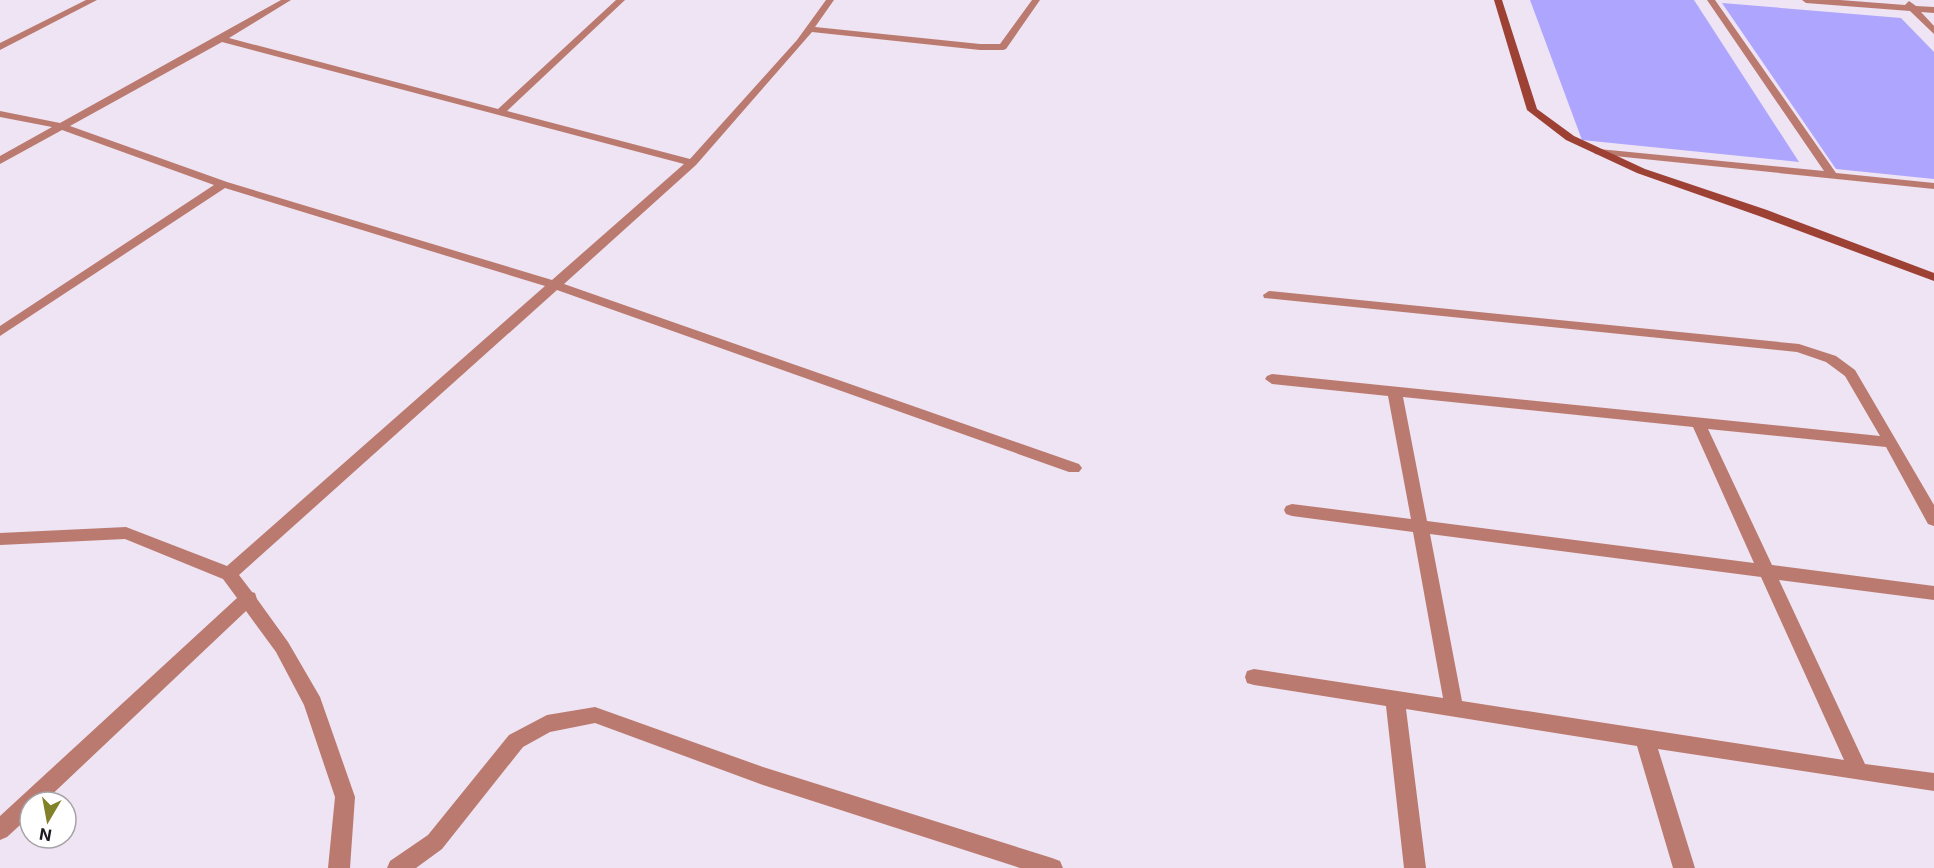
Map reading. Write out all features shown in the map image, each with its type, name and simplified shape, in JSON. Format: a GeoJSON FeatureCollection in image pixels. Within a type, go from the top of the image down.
{"type":"FeatureCollection","features":[{"type":"Feature","properties":{"kind":"street"},"geometry":{"type":"LineString","coordinates":[[0,47],[93,0]]}},
{"type":"Feature","properties":{"kind":"street"},"geometry":{"type":"LineString","coordinates":[[0,161],[222,39],[287,0]]}},
{"type":"Feature","properties":{"kind":"street"},"geometry":{"type":"LineString","coordinates":[[500,112],[621,0]]}},
{"type":"Feature","properties":{"kind":"street"},"geometry":{"type":"LineString","coordinates":[[229,574],[692,163],[809,29],[830,0]]}},
{"type":"Feature","properties":{"kind":"street"},"geometry":{"type":"LineString","coordinates":[[809,29],[980,47],[1003,47],[1036,0]]}},
{"type":"Feature","properties":{"kind":"street"},"geometry":{"type":"LineString","coordinates":[[1498,0],[1532,110],[1570,138],[1641,171],[1763,213],[1934,277]]}},
{"type":"Feature","properties":{"kind":"street"},"geometry":{"type":"LineString","coordinates":[[1712,0],[1833,176]]}},
{"type":"Feature","properties":{"kind":"street"},"geometry":{"type":"LineString","coordinates":[[1806,0],[1934,10]]}},
{"type":"Feature","properties":{"kind":"street"},"geometry":{"type":"LineString","coordinates":[[1905,0],[1934,31]]}},
{"type":"Feature","properties":{"kind":"street"},"geometry":{"type":"LineString","coordinates":[[222,39],[692,163]]}},
{"type":"Feature","properties":{"kind":"street"},"geometry":{"type":"LineString","coordinates":[[0,114],[60,126],[223,184],[555,285],[1074,468]]}},
{"type":"Feature","properties":{"kind":"street"},"geometry":{"type":"LineString","coordinates":[[1599,152],[1934,186]]}},
{"type":"Feature","properties":{"kind":"street"},"geometry":{"type":"LineString","coordinates":[[0,332],[223,184]]}},
{"type":"Feature","properties":{"kind":"street"},"geometry":{"type":"LineString","coordinates":[[1269,295],[1799,348],[1832,358],[1850,374],[1934,520]]}},
{"type":"Feature","properties":{"kind":"street"},"geometry":{"type":"LineString","coordinates":[[1272,379],[1891,442]]}},
{"type":"Feature","properties":{"kind":"street"},"geometry":{"type":"LineString","coordinates":[[1395,392],[1454,708]]}},
{"type":"Feature","properties":{"kind":"street"},"geometry":{"type":"LineString","coordinates":[[1698,422],[1859,772]]}},
{"type":"Feature","properties":{"kind":"street"},"geometry":{"type":"LineString","coordinates":[[1292,510],[1934,593]]}},
{"type":"Feature","properties":{"kind":"street"},"geometry":{"type":"LineString","coordinates":[[0,539],[126,533],[229,574],[249,598],[282,647],[313,703],[345,797],[339,868]]}},
{"type":"Feature","properties":{"kind":"street"},"geometry":{"type":"LineString","coordinates":[[0,830],[249,598]]}},
{"type":"Feature","properties":{"kind":"street"},"geometry":{"type":"LineString","coordinates":[[1254,677],[1934,782]]}},
{"type":"Feature","properties":{"kind":"street"},"geometry":{"type":"LineString","coordinates":[[1395,700],[1415,868]]}},
{"type":"Feature","properties":{"kind":"street"},"geometry":{"type":"LineString","coordinates":[[398,868],[435,842],[516,741],[547,724],[595,715],[763,776],[1052,868]]}},
{"type":"Feature","properties":{"kind":"street"},"geometry":{"type":"LineString","coordinates":[[1645,739],[1684,868]]}},
{"type":"Feature","properties":{"kind":"building"},"geometry":{"type":"Polygon","coordinates":[[[1530,0],[1694,0],[1799,162],[1582,140],[1530,0]]]}},
{"type":"Feature","properties":{"kind":"building"},"geometry":{"type":"Polygon","coordinates":[[[1722,3],[1901,18],[1934,52],[1934,179],[1836,169],[1722,3]]]}}]}
